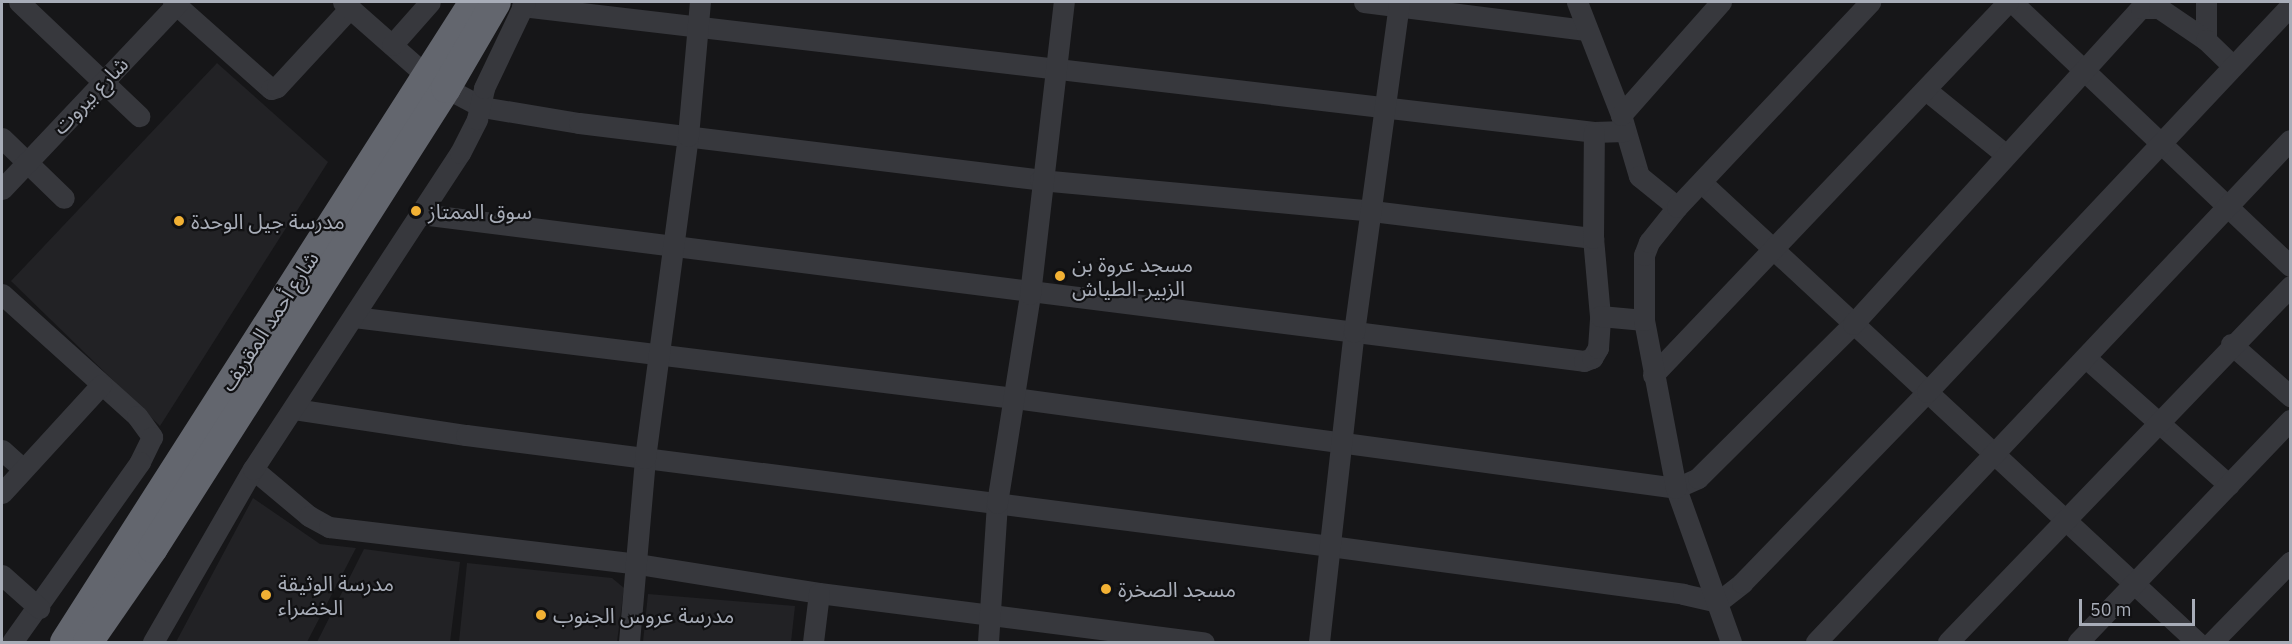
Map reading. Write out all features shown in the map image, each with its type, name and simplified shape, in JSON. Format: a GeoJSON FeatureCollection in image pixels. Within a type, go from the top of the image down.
{"type":"FeatureCollection","features":[{"type":"Feature","properties":{"kind":"highway","name":"شارع أحمد المقريف"},"geometry":{"type":"LineString","coordinates":[[88,642],[140,544],[436,82],[474,2]]}},
{"type":"Feature","properties":{"kind":"highway","name":"شارع أحمد المقريف"},"geometry":{"type":"LineString","coordinates":[[436,82],[514,3]]}},
{"type":"Feature","properties":{"kind":"highway","name":"شارع أحمد المقريف"},"geometry":{"type":"LineString","coordinates":[[65,642],[140,544]]}},
{"type":"Feature","properties":{"kind":"highway"},"geometry":{"type":"LineString","coordinates":[[47,642],[140,544]]}},
{"type":"Feature","properties":{"kind":"highway"},"geometry":{"type":"LineString","coordinates":[[105,642],[140,544]]}},
{"type":"Feature","properties":{"kind":"street"},"geometry":{"type":"LineString","coordinates":[[19,2],[139,116]]}},
{"type":"Feature","properties":{"kind":"street"},"geometry":{"type":"LineString","coordinates":[[176,2],[271,89],[277,87],[346,4],[436,82],[482,107],[579,123],[1040,180],[1372,211],[1593,237]]}},
{"type":"Feature","properties":{"kind":"street","name":"شارع بيروت"},"geometry":{"type":"LineString","coordinates":[[2,189],[176,2]]}},
{"type":"Feature","properties":{"kind":"street"},"geometry":{"type":"LineString","coordinates":[[392,45],[430,2]]}},
{"type":"Feature","properties":{"kind":"street"},"geometry":{"type":"LineString","coordinates":[[628,642],[638,564],[645,458],[688,135],[700,2]]}},
{"type":"Feature","properties":{"kind":"street"},"geometry":{"type":"LineString","coordinates":[[988,642],[992,613],[997,503],[1030,294],[1040,180],[1064,2]]}},
{"type":"Feature","properties":{"kind":"street"},"geometry":{"type":"LineString","coordinates":[[1364,2],[1399,4],[1586,30]]}},
{"type":"Feature","properties":{"kind":"street"},"geometry":{"type":"LineString","coordinates":[[1577,2],[1623,123],[1639,176],[1677,207]]}},
{"type":"Feature","properties":{"kind":"street"},"geometry":{"type":"LineString","coordinates":[[153,642],[253,470],[460,153],[482,107],[484,88],[514,3],[1594,132],[1623,123],[1721,2]]}},
{"type":"Feature","properties":{"kind":"street"},"geometry":{"type":"LineString","coordinates":[[1731,642],[1676,488],[1644,320],[1644,255],[1649,242],[1677,207],[1870,2]]}},
{"type":"Feature","properties":{"kind":"street"},"geometry":{"type":"LineString","coordinates":[[1653,375],[2010,2],[2161,145],[2228,204],[2290,266]]}},
{"type":"Feature","properties":{"kind":"street"},"geometry":{"type":"LineString","coordinates":[[2206,2],[2206,40]]}},
{"type":"Feature","properties":{"kind":"street"},"geometry":{"type":"LineString","coordinates":[[1319,642],[1354,332],[1387,107],[1399,4]]}},
{"type":"Feature","properties":{"kind":"street"},"geometry":{"type":"LineString","coordinates":[[354,317],[658,352],[1014,398],[1676,488],[1698,478],[1853,324],[2146,5],[2159,8],[2206,40],[2233,66]]}},
{"type":"Feature","properties":{"kind":"street"},"geometry":{"type":"LineString","coordinates":[[1718,603],[1742,583],[1927,392],[2290,6]]}},
{"type":"Feature","properties":{"kind":"street"},"geometry":{"type":"LineString","coordinates":[[1926,90],[2006,155]]}},
{"type":"Feature","properties":{"kind":"street"},"geometry":{"type":"LineString","coordinates":[[420,214],[1030,294],[1584,360],[1592,358],[1598,348],[1600,316],[1593,237],[1594,132]]}},
{"type":"Feature","properties":{"kind":"street"},"geometry":{"type":"LineString","coordinates":[[2,138],[64,198]]}},
{"type":"Feature","properties":{"kind":"street"},"geometry":{"type":"LineString","coordinates":[[1816,642],[2290,140]]}},
{"type":"Feature","properties":{"kind":"street"},"geometry":{"type":"LineString","coordinates":[[1702,183],[2198,642]]}},
{"type":"Feature","properties":{"kind":"street"},"geometry":{"type":"LineString","coordinates":[[1948,642],[2231,344],[2290,286]]}},
{"type":"Feature","properties":{"kind":"street"},"geometry":{"type":"LineString","coordinates":[[2,294],[146,427],[152,437],[150,447],[39,608],[12,642]]}},
{"type":"Feature","properties":{"kind":"street"},"geometry":{"type":"LineString","coordinates":[[1600,316],[1644,320]]}},
{"type":"Feature","properties":{"kind":"street"},"geometry":{"type":"LineString","coordinates":[[2231,344],[2290,396]]}},
{"type":"Feature","properties":{"kind":"street"},"geometry":{"type":"LineString","coordinates":[[2086,358],[2159,420],[2229,485]]}},
{"type":"Feature","properties":{"kind":"street"},"geometry":{"type":"LineString","coordinates":[[2,492],[101,385]]}},
{"type":"Feature","properties":{"kind":"street"},"geometry":{"type":"LineString","coordinates":[[294,409],[645,458],[1683,594],[1718,603]]}},
{"type":"Feature","properties":{"kind":"street"},"geometry":{"type":"LineString","coordinates":[[2078,642],[2290,420]]}},
{"type":"Feature","properties":{"kind":"street"},"geometry":{"type":"LineString","coordinates":[[2,450],[23,469]]}},
{"type":"Feature","properties":{"kind":"street"},"geometry":{"type":"LineString","coordinates":[[253,470],[309,516],[329,527],[638,564],[819,593],[992,613],[1153,639],[1204,642]]}},
{"type":"Feature","properties":{"kind":"street"},"geometry":{"type":"LineString","coordinates":[[2212,642],[2290,562]]}},
{"type":"Feature","properties":{"kind":"street"},"geometry":{"type":"LineString","coordinates":[[2,575],[39,608]]}},
{"type":"Feature","properties":{"kind":"street"},"geometry":{"type":"LineString","coordinates":[[813,642],[819,593]]}},
{"type":"Feature","properties":{"kind":"shaded area","name":"مدرسة جيل الوحدة"},"geometry":{"type":"Polygon","coordinates":[[[217,63],[328,162],[160,426],[11,281],[217,63]]]}},
{"type":"Feature","properties":{"kind":"shaded area","name":"مدرسة الوثيقة الخضراء"},"geometry":{"type":"Polygon","coordinates":[[[253,498],[320,544],[356,548],[307,642],[176,642],[253,498]]]}},
{"type":"Feature","properties":{"kind":"shaded area"},"geometry":{"type":"Polygon","coordinates":[[[364,549],[460,562],[450,642],[317,642],[364,549]]]}},
{"type":"Feature","properties":{"kind":"shaded area","name":"مدرسة عروس الجنوب"},"geometry":{"type":"Polygon","coordinates":[[[467,563],[612,578],[624,588],[617,642],[459,642],[467,563]]]}},
{"type":"Feature","properties":{"kind":"shaded area"},"geometry":{"type":"Polygon","coordinates":[[[648,594],[795,606],[791,642],[643,642],[648,594]]]}},
{"type":"Feature","properties":{"kind":"place","name":"سوق الممتاز"},"geometry":{"type":"Point","coordinates":[416,211]}},
{"type":"Feature","properties":{"kind":"place","name":"مدرسة جيل الوحدة"},"geometry":{"type":"Point","coordinates":[179,221]}},
{"type":"Feature","properties":{"kind":"place","name":"مسجد عروة بن الزبير-الطياش"},"geometry":{"type":"Point","coordinates":[1060,276]}},
{"type":"Feature","properties":{"kind":"place","name":"مسجد الصخرة"},"geometry":{"type":"Point","coordinates":[1106,589]}},
{"type":"Feature","properties":{"kind":"place","name":"مدرسة الوثيقة الخضراء"},"geometry":{"type":"Point","coordinates":[266,595]}},
{"type":"Feature","properties":{"kind":"place","name":"مدرسة عروس الجنوب"},"geometry":{"type":"Point","coordinates":[541,615]}}]}
